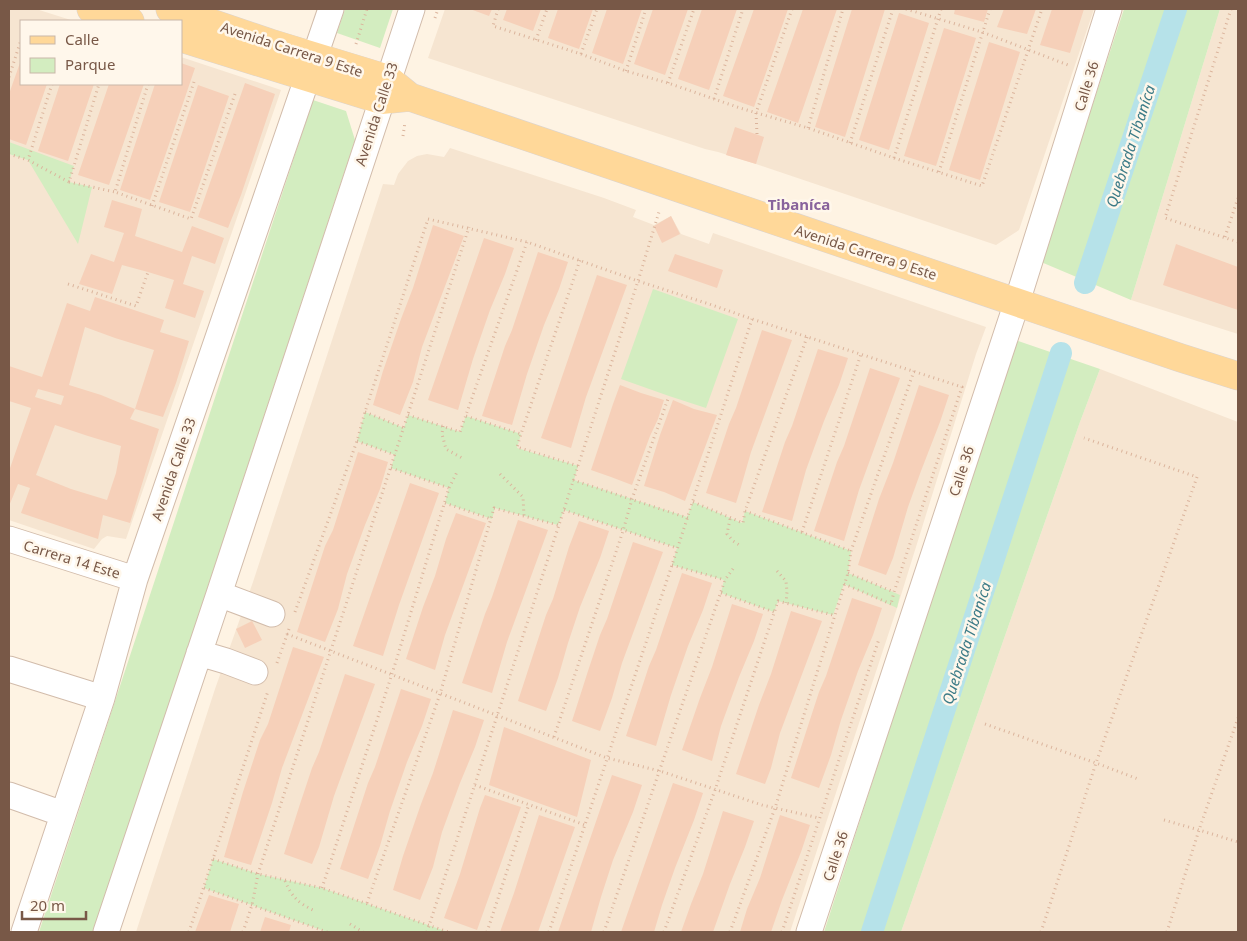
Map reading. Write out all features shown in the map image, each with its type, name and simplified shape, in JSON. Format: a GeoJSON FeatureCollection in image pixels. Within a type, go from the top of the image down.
{"type":"FeatureCollection","features":[{"type":"Feature","properties":{"kind":"main road"},"geometry":{"type":"LineString","coordinates":[[91,9],[127,20]]}},
{"type":"Feature","properties":{"kind":"main road","name":"Avenida Carrera 9 Este"},"geometry":{"type":"LineString","coordinates":[[170,9],[311,67],[410,97],[1238,376]]}},
{"type":"Feature","properties":{"kind":"main road","name":"Avenida Carrera 9 Este"},"geometry":{"type":"LineString","coordinates":[[182,38],[311,67]]}},
{"type":"Feature","properties":{"kind":"street","name":"Avenida Calle 33"},"geometry":{"type":"LineString","coordinates":[[20,923],[63,814],[102,698],[135,579],[331,9]]}},
{"type":"Feature","properties":{"kind":"street","name":"Avenida Calle 33"},"geometry":{"type":"LineString","coordinates":[[106,932],[412,9]]}},
{"type":"Feature","properties":{"kind":"street","name":"Calle 36"},"geometry":{"type":"LineString","coordinates":[[809,932],[1017,302],[1109,9]]}},
{"type":"Feature","properties":{"kind":"street","name":"Carrera 14 Este"},"geometry":{"type":"LineString","coordinates":[[9,539],[135,579]]}},
{"type":"Feature","properties":{"kind":"street"},"geometry":{"type":"LineString","coordinates":[[219,594],[286,618]]}},
{"type":"Feature","properties":{"kind":"street"},"geometry":{"type":"LineString","coordinates":[[199,653],[267,675]]}},
{"type":"Feature","properties":{"kind":"street"},"geometry":{"type":"LineString","coordinates":[[9,669],[102,698]]}},
{"type":"Feature","properties":{"kind":"street"},"geometry":{"type":"LineString","coordinates":[[9,795],[63,814]]}},
{"type":"Feature","properties":{"kind":"path"},"geometry":{"type":"LineString","coordinates":[[498,9],[492,26],[581,54],[756,114],[808,128],[982,186],[1042,9]]}},
{"type":"Feature","properties":{"kind":"path"},"geometry":{"type":"LineString","coordinates":[[536,40],[547,9]]}},
{"type":"Feature","properties":{"kind":"path"},"geometry":{"type":"LineString","coordinates":[[581,54],[598,9]]}},
{"type":"Feature","properties":{"kind":"path"},"geometry":{"type":"LineString","coordinates":[[626,70],[646,9]]}},
{"type":"Feature","properties":{"kind":"path"},"geometry":{"type":"LineString","coordinates":[[668,83],[694,9]]}},
{"type":"Feature","properties":{"kind":"path"},"geometry":{"type":"LineString","coordinates":[[714,99],[743,9]]}},
{"type":"Feature","properties":{"kind":"path"},"geometry":{"type":"LineString","coordinates":[[757,134],[756,114],[792,9]]}},
{"type":"Feature","properties":{"kind":"path"},"geometry":{"type":"LineString","coordinates":[[808,128],[843,9]]}},
{"type":"Feature","properties":{"kind":"path"},"geometry":{"type":"LineString","coordinates":[[850,143],[893,9]]}},
{"type":"Feature","properties":{"kind":"path"},"geometry":{"type":"LineString","coordinates":[[906,9],[982,32],[1074,67]]}},
{"type":"Feature","properties":{"kind":"path"},"geometry":{"type":"LineString","coordinates":[[894,158],[942,9]]}},
{"type":"Feature","properties":{"kind":"path"},"geometry":{"type":"LineString","coordinates":[[939,172],[990,9]]}},
{"type":"Feature","properties":{"kind":"path"},"geometry":{"type":"LineString","coordinates":[[1231,9],[1165,218],[1238,242]]}},
{"type":"Feature","properties":{"kind":"path"},"geometry":{"type":"LineString","coordinates":[[9,78],[20,43]]}},
{"type":"Feature","properties":{"kind":"path"},"geometry":{"type":"LineString","coordinates":[[152,206],[194,82]]}},
{"type":"Feature","properties":{"kind":"path"},"geometry":{"type":"LineString","coordinates":[[28,160],[52,85]]}},
{"type":"Feature","properties":{"kind":"path"},"geometry":{"type":"LineString","coordinates":[[69,182],[99,85]]}},
{"type":"Feature","properties":{"kind":"path"},"geometry":{"type":"LineString","coordinates":[[115,192],[148,85]]}},
{"type":"Feature","properties":{"kind":"path"},"geometry":{"type":"LineString","coordinates":[[9,154],[28,160],[69,182],[115,192],[190,219],[235,94]]}},
{"type":"Feature","properties":{"kind":"path"},"geometry":{"type":"LineString","coordinates":[[1226,237],[1238,198]]}},
{"type":"Feature","properties":{"kind":"path"},"geometry":{"type":"LineString","coordinates":[[427,932],[638,281],[658,212]]}},
{"type":"Feature","properties":{"kind":"path"},"geometry":{"type":"LineString","coordinates":[[189,932],[213,859],[267,675],[288,634],[286,618],[357,441],[428,219],[527,242],[752,320],[962,387],[891,604],[844,584]]}},
{"type":"Feature","properties":{"kind":"path"},"geometry":{"type":"LineString","coordinates":[[243,932],[252,905],[258,874],[469,227]]}},
{"type":"Feature","properties":{"kind":"path"},"geometry":{"type":"LineString","coordinates":[[408,415],[460,432],[527,242]]}},
{"type":"Feature","properties":{"kind":"path"},"geometry":{"type":"LineString","coordinates":[[578,466],[517,448],[520,434],[580,260]]}},
{"type":"Feature","properties":{"kind":"path"},"geometry":{"type":"LineString","coordinates":[[68,284],[136,306],[148,272]]}},
{"type":"Feature","properties":{"kind":"path"},"geometry":{"type":"LineString","coordinates":[[549,932],[688,518],[752,320]]}},
{"type":"Feature","properties":{"kind":"path"},"geometry":{"type":"LineString","coordinates":[[693,502],[743,523],[745,511],[807,337]]}},
{"type":"Feature","properties":{"kind":"path"},"geometry":{"type":"LineString","coordinates":[[802,532],[861,354]]}},
{"type":"Feature","properties":{"kind":"path"},"geometry":{"type":"LineString","coordinates":[[730,932],[775,808],[848,573],[851,550],[914,371]]}},
{"type":"Feature","properties":{"kind":"path"},"geometry":{"type":"LineString","coordinates":[[554,737],[632,499],[669,396]]}},
{"type":"Feature","properties":{"kind":"path"},"geometry":{"type":"LineString","coordinates":[[365,412],[404,428]]}},
{"type":"Feature","properties":{"kind":"path"},"geometry":{"type":"LineString","coordinates":[[466,416],[520,434]]}},
{"type":"Feature","properties":{"kind":"path"},"geometry":{"type":"LineString","coordinates":[[442,426],[446,449],[462,458]]}},
{"type":"Feature","properties":{"kind":"path"},"geometry":{"type":"LineString","coordinates":[[1041,932],[1096,763],[1196,477],[1084,438]]}},
{"type":"Feature","properties":{"kind":"path"},"geometry":{"type":"LineString","coordinates":[[357,441],[395,456]]}},
{"type":"Feature","properties":{"kind":"path"},"geometry":{"type":"LineString","coordinates":[[391,468],[449,488]]}},
{"type":"Feature","properties":{"kind":"path"},"geometry":{"type":"LineString","coordinates":[[322,888],[392,674],[449,488],[457,472]]}},
{"type":"Feature","properties":{"kind":"path"},"geometry":{"type":"LineString","coordinates":[[500,474],[523,498],[524,516]]}},
{"type":"Feature","properties":{"kind":"path"},"geometry":{"type":"LineString","coordinates":[[573,480],[688,518]]}},
{"type":"Feature","properties":{"kind":"path"},"geometry":{"type":"LineString","coordinates":[[445,503],[492,519]]}},
{"type":"Feature","properties":{"kind":"path"},"geometry":{"type":"LineString","coordinates":[[366,903],[440,694],[494,508],[558,525]]}},
{"type":"Feature","properties":{"kind":"path"},"geometry":{"type":"LineString","coordinates":[[564,510],[677,548]]}},
{"type":"Feature","properties":{"kind":"path"},"geometry":{"type":"LineString","coordinates":[[745,511],[851,550]]}},
{"type":"Feature","properties":{"kind":"path"},"geometry":{"type":"LineString","coordinates":[[730,518],[727,534],[741,546]]}},
{"type":"Feature","properties":{"kind":"path"},"geometry":{"type":"LineString","coordinates":[[672,565],[725,580]]}},
{"type":"Feature","properties":{"kind":"path"},"geometry":{"type":"LineString","coordinates":[[604,932],[725,580],[735,566]]}},
{"type":"Feature","properties":{"kind":"path"},"geometry":{"type":"LineString","coordinates":[[777,571],[786,581],[786,603]]}},
{"type":"Feature","properties":{"kind":"path"},"geometry":{"type":"LineString","coordinates":[[848,573],[894,592]]}},
{"type":"Feature","properties":{"kind":"path"},"geometry":{"type":"LineString","coordinates":[[721,593],[774,612]]}},
{"type":"Feature","properties":{"kind":"path"},"geometry":{"type":"LineString","coordinates":[[664,932],[715,790],[778,601],[832,615]]}},
{"type":"Feature","properties":{"kind":"path"},"geometry":{"type":"LineString","coordinates":[[782,932],[882,632]]}},
{"type":"Feature","properties":{"kind":"path"},"geometry":{"type":"LineString","coordinates":[[288,634],[607,758],[660,770],[715,790],[775,808],[819,818]]}},
{"type":"Feature","properties":{"kind":"path"},"geometry":{"type":"LineString","coordinates":[[1167,932],[1238,718]]}},
{"type":"Feature","properties":{"kind":"path"},"geometry":{"type":"LineString","coordinates":[[985,724],[1138,779]]}},
{"type":"Feature","properties":{"kind":"path"},"geometry":{"type":"LineString","coordinates":[[475,785],[585,825]]}},
{"type":"Feature","properties":{"kind":"path"},"geometry":{"type":"LineString","coordinates":[[487,932],[529,804]]}},
{"type":"Feature","properties":{"kind":"path"},"geometry":{"type":"LineString","coordinates":[[1164,820],[1238,842]]}},
{"type":"Feature","properties":{"kind":"path"},"geometry":{"type":"LineString","coordinates":[[213,859],[258,874],[322,888],[448,932]]}},
{"type":"Feature","properties":{"kind":"path"},"geometry":{"type":"LineString","coordinates":[[284,880],[292,895],[306,907],[315,911]]}},
{"type":"Feature","properties":{"kind":"path"},"geometry":{"type":"LineString","coordinates":[[204,888],[327,932]]}},
{"type":"Feature","properties":{"kind":"path"},"geometry":{"type":"LineString","coordinates":[[350,924],[363,932]]}},
{"type":"Feature","properties":{"kind":"path"},"geometry":{"type":"LineString","coordinates":[[309,932],[311,927]]}},
{"type":"Feature","properties":{"kind":"shaded area"},"geometry":{"type":"Polygon","coordinates":[[[9,9],[36,9],[71,20],[20,20],[20,85],[182,85],[182,57],[281,90],[126,539],[107,536],[94,549],[9,520],[9,9]]]}},
{"type":"Feature","properties":{"kind":"shaded area"},"geometry":{"type":"Polygon","coordinates":[[[445,9],[1094,9],[1019,230],[996,245],[756,164],[428,58],[445,9]]]}},
{"type":"Feature","properties":{"kind":"shaded area"},"geometry":{"type":"Polygon","coordinates":[[[1220,9],[1238,9],[1238,334],[1131,300],[1220,9]]]}},
{"type":"Feature","properties":{"kind":"shaded area"},"geometry":{"type":"Polygon","coordinates":[[[450,148],[636,210],[633,217],[654,225],[671,216],[681,234],[709,244],[713,233],[986,327],[897,608],[790,932],[136,932],[383,184],[394,185],[398,174],[408,161],[417,156],[427,154],[444,157],[450,148]]]}},
{"type":"Feature","properties":{"kind":"shaded area"},"geometry":{"type":"Polygon","coordinates":[[[1100,369],[1238,422],[1238,932],[901,932],[1080,422],[1100,369]]]}},
{"type":"Feature","properties":{"kind":"green space"},"geometry":{"type":"Polygon","coordinates":[[[345,9],[393,9],[380,48],[337,33],[345,9]]]}},
{"type":"Feature","properties":{"kind":"green space"},"geometry":{"type":"Polygon","coordinates":[[[1124,9],[1220,9],[1131,300],[1041,262],[1124,9]]]}},
{"type":"Feature","properties":{"kind":"green space"},"geometry":{"type":"Polygon","coordinates":[[[313,100],[346,111],[355,140],[94,932],[39,932],[313,100]]]}},
{"type":"Feature","properties":{"kind":"green space"},"geometry":{"type":"Polygon","coordinates":[[[9,142],[74,166],[69,182],[92,187],[78,244],[28,160],[9,154],[9,142]]]}},
{"type":"Feature","properties":{"kind":"green space"},"geometry":{"type":"Polygon","coordinates":[[[653,289],[738,319],[706,408],[621,379],[653,289]]]}},
{"type":"Feature","properties":{"kind":"green space"},"geometry":{"type":"Polygon","coordinates":[[[1015,340],[1100,369],[901,932],[824,932],[1015,340]]]}},
{"type":"Feature","properties":{"kind":"green space"},"geometry":{"type":"Polygon","coordinates":[[[365,412],[404,428],[408,415],[460,432],[466,416],[521,434],[517,448],[578,466],[574,480],[687,517],[693,502],[742,523],[745,511],[851,551],[848,573],[900,595],[897,608],[844,584],[833,615],[778,601],[774,612],[721,593],[724,580],[672,565],[677,548],[564,510],[558,525],[495,508],[492,519],[445,503],[449,488],[391,468],[395,455],[357,441],[365,412]]]}},
{"type":"Feature","properties":{"kind":"green space"},"geometry":{"type":"Polygon","coordinates":[[[213,859],[258,874],[322,888],[448,932],[327,932],[204,888],[213,859]]]}},
{"type":"Feature","properties":{"kind":"building"},"geometry":{"type":"Polygon","coordinates":[[[470,9],[492,9],[489,16],[470,9]]]}},
{"type":"Feature","properties":{"kind":"building"},"geometry":{"type":"Polygon","coordinates":[[[507,9],[541,9],[533,31],[503,20],[507,9]]]}},
{"type":"Feature","properties":{"kind":"building"},"geometry":{"type":"Polygon","coordinates":[[[558,9],[593,9],[579,49],[548,38],[558,9]]]}},
{"type":"Feature","properties":{"kind":"building"},"geometry":{"type":"Polygon","coordinates":[[[607,9],[642,9],[623,64],[592,53],[607,9]]]}},
{"type":"Feature","properties":{"kind":"building"},"geometry":{"type":"Polygon","coordinates":[[[653,9],[688,9],[665,75],[634,64],[653,9]]]}},
{"type":"Feature","properties":{"kind":"building"},"geometry":{"type":"Polygon","coordinates":[[[702,9],[737,9],[709,90],[678,79],[702,9]]]}},
{"type":"Feature","properties":{"kind":"building"},"geometry":{"type":"Polygon","coordinates":[[[754,9],[788,9],[754,107],[723,96],[754,9]]]}},
{"type":"Feature","properties":{"kind":"building"},"geometry":{"type":"Polygon","coordinates":[[[803,9],[837,9],[798,123],[767,112],[803,9]]]}},
{"type":"Feature","properties":{"kind":"building"},"geometry":{"type":"Polygon","coordinates":[[[852,9],[885,9],[845,137],[815,127],[852,9]]]}},
{"type":"Feature","properties":{"kind":"building"},"geometry":{"type":"Polygon","coordinates":[[[955,9],[988,9],[984,22],[954,14],[955,9]]]}},
{"type":"Feature","properties":{"kind":"building"},"geometry":{"type":"Polygon","coordinates":[[[1004,9],[1036,9],[1027,34],[997,27],[1004,9]]]}},
{"type":"Feature","properties":{"kind":"building"},"geometry":{"type":"Polygon","coordinates":[[[1052,9],[1084,9],[1070,53],[1040,45],[1052,9]]]}},
{"type":"Feature","properties":{"kind":"building"},"geometry":{"type":"Polygon","coordinates":[[[899,13],[929,23],[889,150],[859,140],[899,13]]]}},
{"type":"Feature","properties":{"kind":"building"},"geometry":{"type":"Polygon","coordinates":[[[944,28],[976,38],[936,166],[904,156],[944,28]]]}},
{"type":"Feature","properties":{"kind":"building"},"geometry":{"type":"Polygon","coordinates":[[[989,42],[1020,52],[980,180],[949,170],[989,42]]]}},
{"type":"Feature","properties":{"kind":"building"},"geometry":{"type":"Polygon","coordinates":[[[20,63],[20,85],[47,85],[26,145],[9,139],[9,94],[20,63]]]}},
{"type":"Feature","properties":{"kind":"building"},"geometry":{"type":"Polygon","coordinates":[[[182,63],[195,68],[150,200],[120,190],[155,85],[182,85],[182,63]]]}},
{"type":"Feature","properties":{"kind":"building"},"geometry":{"type":"Polygon","coordinates":[[[245,83],[275,94],[228,228],[198,217],[245,83]]]}},
{"type":"Feature","properties":{"kind":"building"},"geometry":{"type":"Polygon","coordinates":[[[60,85],[94,85],[68,161],[38,151],[60,85]]]}},
{"type":"Feature","properties":{"kind":"building"},"geometry":{"type":"Polygon","coordinates":[[[109,85],[144,85],[109,185],[78,175],[109,85]]]}},
{"type":"Feature","properties":{"kind":"building"},"geometry":{"type":"Polygon","coordinates":[[[198,85],[229,96],[190,212],[159,202],[198,85]]]}},
{"type":"Feature","properties":{"kind":"building"},"geometry":{"type":"Polygon","coordinates":[[[735,127],[764,137],[756,164],[726,155],[735,127]]]}},
{"type":"Feature","properties":{"kind":"building"},"geometry":{"type":"Polygon","coordinates":[[[112,200],[142,209],[135,236],[182,252],[192,226],[224,238],[215,264],[192,256],[183,284],[204,291],[195,318],[165,308],[174,280],[148,272],[122,265],[112,294],[79,284],[91,254],[114,262],[124,233],[104,227],[112,200]]]}},
{"type":"Feature","properties":{"kind":"building"},"geometry":{"type":"Polygon","coordinates":[[[671,216],[680,234],[662,243],[654,226],[671,216]]]}},
{"type":"Feature","properties":{"kind":"building"},"geometry":{"type":"Polygon","coordinates":[[[433,225],[464,236],[422,347],[413,382],[400,415],[373,405],[433,225]]]}},
{"type":"Feature","properties":{"kind":"building"},"geometry":{"type":"Polygon","coordinates":[[[484,238],[514,248],[473,359],[458,410],[428,400],[484,238]]]}},
{"type":"Feature","properties":{"kind":"building"},"geometry":{"type":"Polygon","coordinates":[[[1176,244],[1238,267],[1238,310],[1163,285],[1176,244]]]}},
{"type":"Feature","properties":{"kind":"building"},"geometry":{"type":"Polygon","coordinates":[[[538,252],[568,262],[527,374],[512,425],[482,416],[538,252]]]}},
{"type":"Feature","properties":{"kind":"building"},"geometry":{"type":"Polygon","coordinates":[[[675,254],[723,270],[717,288],[668,271],[675,254]]]}},
{"type":"Feature","properties":{"kind":"building"},"geometry":{"type":"Polygon","coordinates":[[[597,275],[627,285],[586,397],[571,448],[541,438],[597,275]]]}},
{"type":"Feature","properties":{"kind":"building"},"geometry":{"type":"Polygon","coordinates":[[[95,297],[164,320],[160,332],[189,341],[163,417],[135,409],[130,419],[159,429],[130,523],[103,515],[98,539],[21,513],[30,488],[18,484],[9,506],[9,471],[31,408],[9,401],[9,366],[42,377],[67,303],[90,311],[95,297]],[[85,327],[69,385],[101,395],[135,409],[154,350],[85,327]],[[38,389],[35,397],[61,405],[64,396],[38,389]],[[55,425],[36,475],[71,489],[107,500],[116,473],[121,446],[55,425]]]}},
{"type":"Feature","properties":{"kind":"building"},"geometry":{"type":"Polygon","coordinates":[[[762,330],[792,340],[751,452],[736,503],[706,493],[762,330]]]}},
{"type":"Feature","properties":{"kind":"building"},"geometry":{"type":"Polygon","coordinates":[[[818,349],[848,358],[806,470],[792,521],[762,512],[818,349]]]}},
{"type":"Feature","properties":{"kind":"building"},"geometry":{"type":"Polygon","coordinates":[[[870,368],[900,378],[859,490],[844,541],[814,531],[870,368]]]}},
{"type":"Feature","properties":{"kind":"building"},"geometry":{"type":"Polygon","coordinates":[[[620,385],[664,400],[632,485],[591,470],[620,385]]]}},
{"type":"Feature","properties":{"kind":"building"},"geometry":{"type":"Polygon","coordinates":[[[919,385],[949,395],[908,507],[886,575],[858,565],[919,385]]]}},
{"type":"Feature","properties":{"kind":"building"},"geometry":{"type":"Polygon","coordinates":[[[673,400],[694,409],[717,415],[685,501],[644,486],[673,400]]]}},
{"type":"Feature","properties":{"kind":"building"},"geometry":{"type":"Polygon","coordinates":[[[358,452],[388,462],[380,489],[347,574],[338,609],[325,642],[297,632],[358,452]]]}},
{"type":"Feature","properties":{"kind":"building"},"geometry":{"type":"Polygon","coordinates":[[[410,483],[439,493],[383,656],[353,646],[410,483]]]}},
{"type":"Feature","properties":{"kind":"building"},"geometry":{"type":"Polygon","coordinates":[[[456,513],[486,523],[445,635],[435,670],[406,659],[456,513]]]}},
{"type":"Feature","properties":{"kind":"building"},"geometry":{"type":"Polygon","coordinates":[[[518,520],[548,530],[507,642],[492,693],[462,683],[518,520]]]}},
{"type":"Feature","properties":{"kind":"building"},"geometry":{"type":"Polygon","coordinates":[[[579,521],[609,531],[580,607],[546,711],[518,701],[579,521]]]}},
{"type":"Feature","properties":{"kind":"building"},"geometry":{"type":"Polygon","coordinates":[[[633,542],[663,552],[622,663],[600,731],[572,721],[633,542]]]}},
{"type":"Feature","properties":{"kind":"building"},"geometry":{"type":"Polygon","coordinates":[[[682,573],[712,583],[671,695],[656,746],[626,736],[682,573]]]}},
{"type":"Feature","properties":{"kind":"building"},"geometry":{"type":"Polygon","coordinates":[[[852,598],[882,608],[858,671],[819,788],[791,778],[852,598]]]}},
{"type":"Feature","properties":{"kind":"building"},"geometry":{"type":"Polygon","coordinates":[[[732,604],[763,614],[721,726],[712,761],[682,750],[732,604]]]}},
{"type":"Feature","properties":{"kind":"building"},"geometry":{"type":"Polygon","coordinates":[[[791,611],[822,621],[780,733],[765,784],[736,774],[791,611]]]}},
{"type":"Feature","properties":{"kind":"building"},"geometry":{"type":"Polygon","coordinates":[[[252,621],[262,640],[245,648],[236,629],[252,621]]]}},
{"type":"Feature","properties":{"kind":"building"},"geometry":{"type":"Polygon","coordinates":[[[293,647],[324,657],[282,768],[251,865],[224,857],[260,740],[268,724],[293,647]]]}},
{"type":"Feature","properties":{"kind":"building"},"geometry":{"type":"Polygon","coordinates":[[[345,674],[375,684],[334,796],[312,864],[284,854],[345,674]]]}},
{"type":"Feature","properties":{"kind":"building"},"geometry":{"type":"Polygon","coordinates":[[[401,689],[431,699],[407,762],[368,879],[340,869],[401,689]]]}},
{"type":"Feature","properties":{"kind":"building"},"geometry":{"type":"Polygon","coordinates":[[[453,710],[484,720],[442,832],[433,867],[420,900],[393,890],[453,710]]]}},
{"type":"Feature","properties":{"kind":"building"},"geometry":{"type":"Polygon","coordinates":[[[504,727],[591,760],[577,817],[489,785],[504,727]]]}},
{"type":"Feature","properties":{"kind":"building"},"geometry":{"type":"Polygon","coordinates":[[[612,775],[642,785],[633,812],[613,860],[591,932],[558,932],[612,775]]]}},
{"type":"Feature","properties":{"kind":"building"},"geometry":{"type":"Polygon","coordinates":[[[673,783],[703,793],[694,820],[675,868],[654,932],[621,932],[673,783]]]}},
{"type":"Feature","properties":{"kind":"building"},"geometry":{"type":"Polygon","coordinates":[[[485,795],[521,807],[477,930],[444,918],[485,795]]]}},
{"type":"Feature","properties":{"kind":"building"},"geometry":{"type":"Polygon","coordinates":[[[723,811],[754,821],[745,847],[713,932],[681,932],[703,874],[723,811]]]}},
{"type":"Feature","properties":{"kind":"building"},"geometry":{"type":"Polygon","coordinates":[[[539,815],[575,827],[538,932],[500,932],[514,893],[539,815]]]}},
{"type":"Feature","properties":{"kind":"building"},"geometry":{"type":"Polygon","coordinates":[[[780,815],[810,825],[801,852],[771,932],[740,932],[760,878],[780,815]]]}},
{"type":"Feature","properties":{"kind":"building"},"geometry":{"type":"Polygon","coordinates":[[[209,895],[239,904],[230,932],[195,932],[209,895]]]}},
{"type":"Feature","properties":{"kind":"building"},"geometry":{"type":"Polygon","coordinates":[[[265,917],[291,925],[289,932],[260,932],[265,917]]]}},
{"type":"Feature","properties":{"kind":"waterway","name":"Quebrada Tibaníca"},"geometry":{"type":"LineString","coordinates":[[1085,283],[1176,9]]}},
{"type":"Feature","properties":{"kind":"waterway","name":"Quebrada Tibaníca"},"geometry":{"type":"LineString","coordinates":[[872,932],[1061,353]]}},
{"type":"Feature","properties":{"kind":"district","name":"Tibaníca"},"geometry":{"type":"Point","coordinates":[799,204]}}]}
